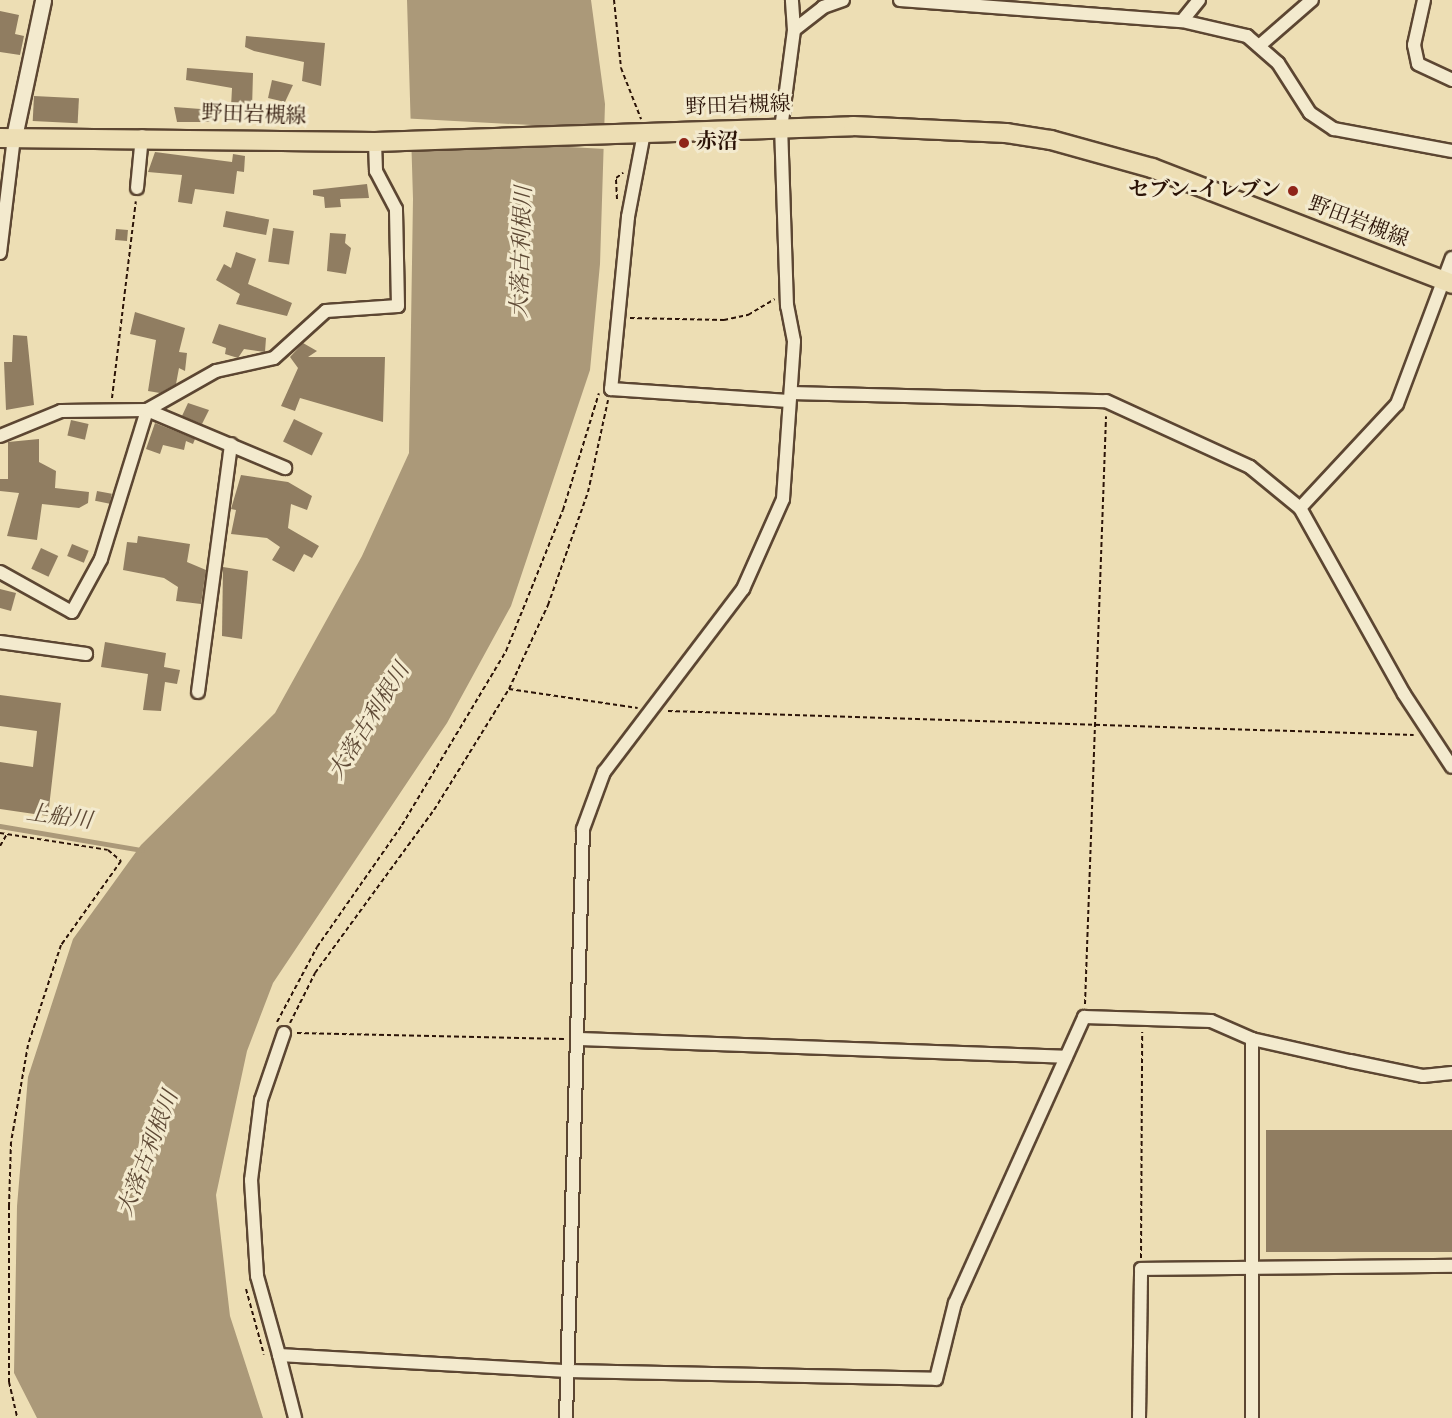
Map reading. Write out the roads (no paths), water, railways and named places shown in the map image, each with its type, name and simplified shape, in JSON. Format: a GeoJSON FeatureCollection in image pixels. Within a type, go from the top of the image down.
{"type":"FeatureCollection","features":[{"type":"Feature","properties":{"kind":"main road","name":"野田岩槻線"},"geometry":{"type":"LineString","coordinates":[[7,138],[142,136],[375,142],[781,129],[921,128],[1051,140],[1152,168],[1448,283]]}},
{"type":"Feature","properties":{"kind":"street"},"geometry":{"type":"LineString","coordinates":[[0,252],[7,138],[43,0]]}},
{"type":"Feature","properties":{"kind":"street"},"geometry":{"type":"LineString","coordinates":[[566,1418],[579,1039],[583,829],[604,772],[742,589],[783,499],[794,341],[787,290],[781,129],[794,30],[792,0]]}},
{"type":"Feature","properties":{"kind":"street"},"geometry":{"type":"LineString","coordinates":[[794,30],[823,7],[843,0]]}},
{"type":"Feature","properties":{"kind":"street"},"geometry":{"type":"LineString","coordinates":[[900,0],[1182,21],[1247,36],[1278,63],[1310,113],[1334,129],[1452,151]]}},
{"type":"Feature","properties":{"kind":"street"},"geometry":{"type":"LineString","coordinates":[[1182,21],[1199,0]]}},
{"type":"Feature","properties":{"kind":"street"},"geometry":{"type":"LineString","coordinates":[[1259,46],[1312,0]]}},
{"type":"Feature","properties":{"kind":"street"},"geometry":{"type":"LineString","coordinates":[[1424,0],[1414,45],[1418,64],[1452,80]]}},
{"type":"Feature","properties":{"kind":"street"},"geometry":{"type":"LineString","coordinates":[[644,133],[628,217],[622,317],[605,389],[790,397],[1106,401],[1250,467],[1300,508],[1428,735],[1452,767]]}},
{"type":"Feature","properties":{"kind":"street"},"geometry":{"type":"LineString","coordinates":[[137,188],[142,136]]}},
{"type":"Feature","properties":{"kind":"street"},"geometry":{"type":"LineString","coordinates":[[0,572],[72,612],[101,559],[147,410],[216,371],[274,357],[326,310],[398,306],[396,209],[376,171],[375,142]]}},
{"type":"Feature","properties":{"kind":"street"},"geometry":{"type":"LineString","coordinates":[[1300,508],[1397,404],[1448,283],[1452,258]]}},
{"type":"Feature","properties":{"kind":"street"},"geometry":{"type":"LineString","coordinates":[[0,436],[61,411],[111,407],[147,410],[285,468]]}},
{"type":"Feature","properties":{"kind":"street"},"geometry":{"type":"LineString","coordinates":[[198,692],[231,444]]}},
{"type":"Feature","properties":{"kind":"street"},"geometry":{"type":"LineString","coordinates":[[0,642],[86,654]]}},
{"type":"Feature","properties":{"kind":"street"},"geometry":{"type":"LineString","coordinates":[[279,1355],[568,1371],[936,1379],[955,1303],[1084,1017],[1211,1021],[1252,1039],[1423,1076],[1452,1073]]}},
{"type":"Feature","properties":{"kind":"street"},"geometry":{"type":"LineString","coordinates":[[284,1033],[261,1100],[251,1180],[256,1276],[295,1418]]}},
{"type":"Feature","properties":{"kind":"street"},"geometry":{"type":"LineString","coordinates":[[579,1039],[1066,1057]]}},
{"type":"Feature","properties":{"kind":"street"},"geometry":{"type":"LineString","coordinates":[[1252,1039],[1252,1418]]}},
{"type":"Feature","properties":{"kind":"street"},"geometry":{"type":"LineString","coordinates":[[1139,1418],[1141,1269],[1251,1266],[1452,1266]]}},
{"type":"Feature","properties":{"kind":"water","name":"大落古利根川"},"geometry":{"type":"Polygon","coordinates":[[[407,0],[591,0],[605,104],[600,264],[590,370],[511,606],[447,723],[273,983],[247,1051],[216,1195],[230,1316],[263,1418],[37,1418],[14,1373],[17,1206],[28,1077],[73,939],[141,845],[275,713],[362,556],[409,453],[413,199],[407,0]]]}},
{"type":"Feature","properties":{"kind":"waterway","name":"上船川"},"geometry":{"type":"LineString","coordinates":[[0,826],[142,850]]}},
{"type":"Feature","properties":{"kind":"place","name":"赤沼"},"geometry":{"type":"Point","coordinates":[684,143]}},
{"type":"Feature","properties":{"kind":"place","name":"セブン-イレブン"},"geometry":{"type":"Point","coordinates":[1293,191]}}]}
